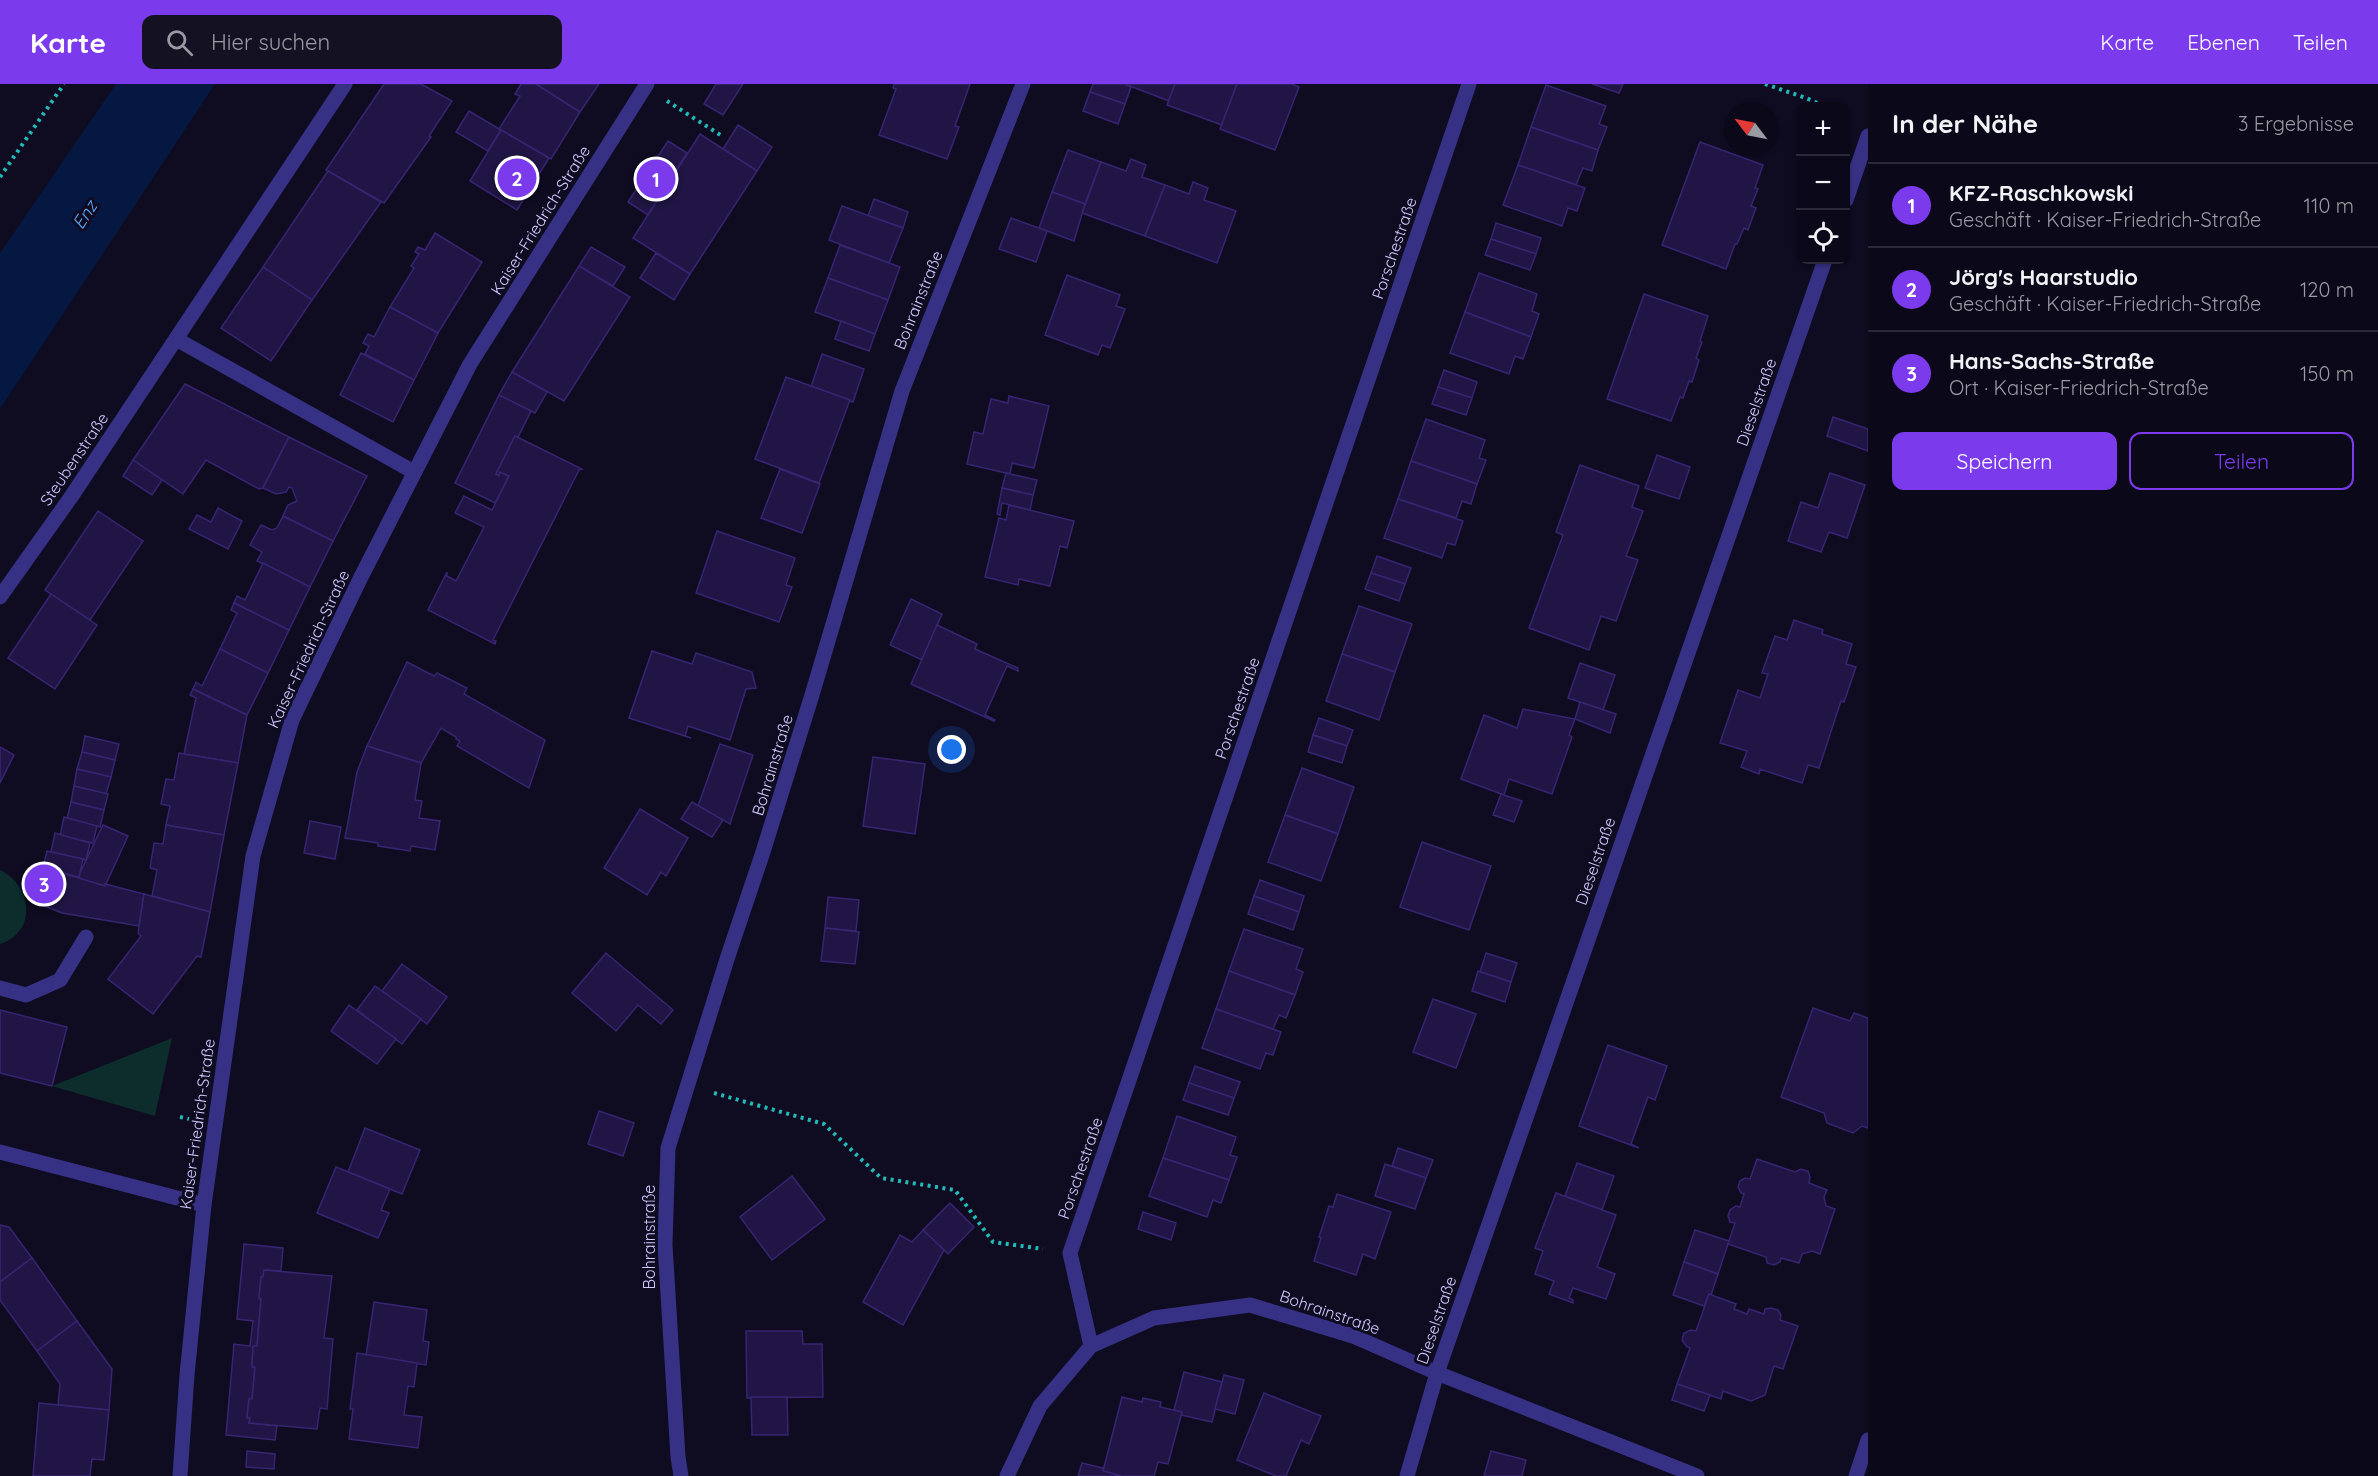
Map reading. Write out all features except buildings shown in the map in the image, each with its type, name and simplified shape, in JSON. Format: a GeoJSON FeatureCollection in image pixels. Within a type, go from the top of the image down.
{"type":"FeatureCollection","features":[{"type":"Feature","properties":{"kind":"street","name":"Steubenstraße"},"geometry":{"type":"LineString","coordinates":[[0,597],[71,497],[345,84]]}},
{"type":"Feature","properties":{"kind":"street","name":"Bohrainstraße"},"geometry":{"type":"LineString","coordinates":[[681,1476],[665,1245],[668,1148],[809,707],[902,391],[1023,84]]}},
{"type":"Feature","properties":{"kind":"street","name":"Porschestraße"},"geometry":{"type":"LineString","coordinates":[[1070,1253],[1469,84]]}},
{"type":"Feature","properties":{"kind":"street","name":"Kaiser-Friedrich-Straße"},"geometry":{"type":"LineString","coordinates":[[180,1476],[187,1375],[204,1205],[253,856],[288,731],[345,609],[470,364],[646,86]]}},
{"type":"Feature","properties":{"kind":"street"},"geometry":{"type":"LineString","coordinates":[[1850,186],[1868,136]]}},
{"type":"Feature","properties":{"kind":"street","name":"Dieselstraße"},"geometry":{"type":"LineString","coordinates":[[1407,1476],[1437,1373],[1824,264]]}},
{"type":"Feature","properties":{"kind":"street"},"geometry":{"type":"LineString","coordinates":[[176,339],[414,472]]}},
{"type":"Feature","properties":{"kind":"street"},"geometry":{"type":"LineString","coordinates":[[0,988],[26,995],[60,980],[86,937]]}},
{"type":"Feature","properties":{"kind":"street"},"geometry":{"type":"LineString","coordinates":[[0,1152],[204,1205]]}},
{"type":"Feature","properties":{"kind":"street"},"geometry":{"type":"LineString","coordinates":[[1070,1253],[1091,1346]]}},
{"type":"Feature","properties":{"kind":"street","name":"Bohrainstraße"},"geometry":{"type":"LineString","coordinates":[[1007,1476],[1040,1406],[1091,1346],[1154,1318],[1250,1305],[1353,1336],[1437,1373],[1697,1476]]}},
{"type":"Feature","properties":{"kind":"street"},"geometry":{"type":"LineString","coordinates":[[1856,1476],[1868,1440]]}},
{"type":"Feature","properties":{"kind":"path"},"geometry":{"type":"LineString","coordinates":[[0,177],[64,84]]}},
{"type":"Feature","properties":{"kind":"path"},"geometry":{"type":"LineString","coordinates":[[1765,84],[1815,102]]}},
{"type":"Feature","properties":{"kind":"path"},"geometry":{"type":"LineString","coordinates":[[646,86],[722,136]]}},
{"type":"Feature","properties":{"kind":"path"},"geometry":{"type":"LineString","coordinates":[[687,1085],[824,1124],[882,1178],[955,1190],[993,1242],[1070,1253]]}},
{"type":"Feature","properties":{"kind":"green space"},"geometry":{"type":"Polygon","coordinates":[[[0,870],[19,886],[26,908],[21,929],[12,938],[0,944],[0,870]]]}},
{"type":"Feature","properties":{"kind":"green space"},"geometry":{"type":"Polygon","coordinates":[[[172,1038],[155,1116],[52,1086],[172,1038]]]}},
{"type":"Feature","properties":{"kind":"water","name":"Enz"},"geometry":{"type":"Polygon","coordinates":[[[116,84],[215,84],[0,409],[0,253],[116,84]]]}},
{"type":"Feature","properties":{"kind":"place","name":"Jörg's Haarstudio"},"geometry":{"type":"Point","coordinates":[517,178]}},
{"type":"Feature","properties":{"kind":"place","name":"KFZ-Raschkowski"},"geometry":{"type":"Point","coordinates":[656,179]}},
{"type":"Feature","properties":{"kind":"place","name":"Hans-Sachs-Straße"},"geometry":{"type":"Point","coordinates":[44,884]}}]}
